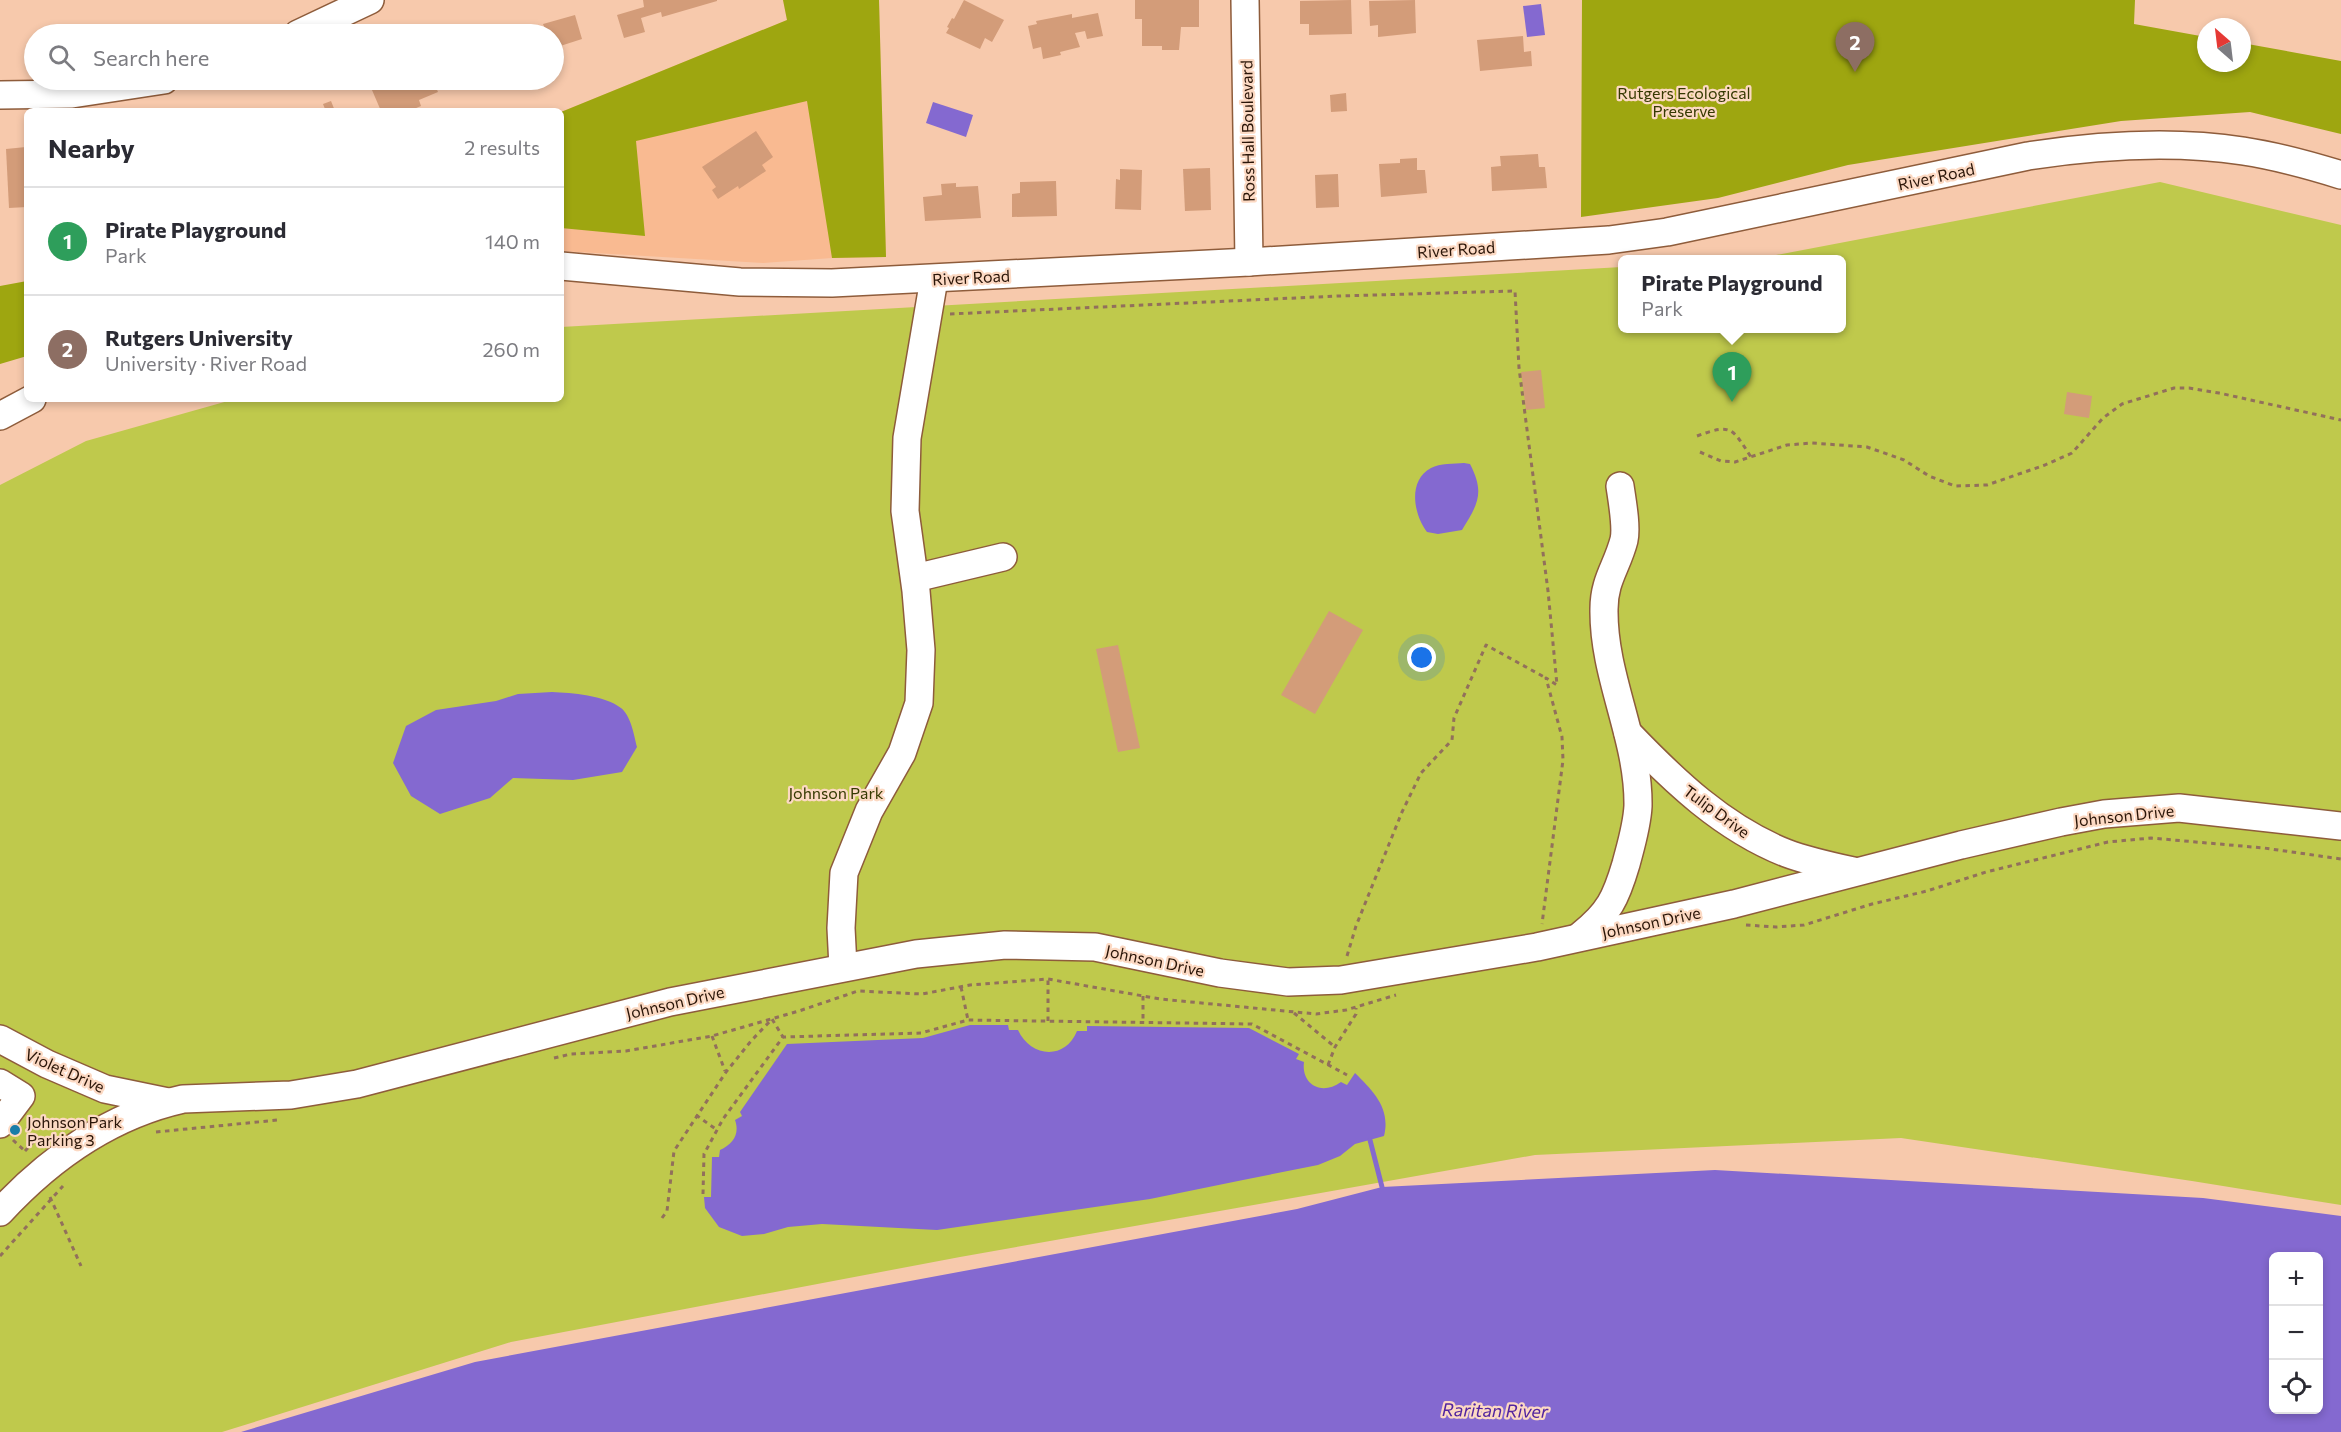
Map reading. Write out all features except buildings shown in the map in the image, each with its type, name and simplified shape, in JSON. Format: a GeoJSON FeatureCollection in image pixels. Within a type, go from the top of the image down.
{"type":"FeatureCollection","features":[{"type":"Feature","properties":{"kind":"street"},"geometry":{"type":"LineString","coordinates":[[319,24],[370,0]]}},
{"type":"Feature","properties":{"kind":"street","name":"Ross Hall Boulevard"},"geometry":{"type":"LineString","coordinates":[[1245,0],[1249,262]]}},
{"type":"Feature","properties":{"kind":"street"},"geometry":{"type":"LineString","coordinates":[[0,95],[72,94],[98,90]]}},
{"type":"Feature","properties":{"kind":"street","name":"River Road"},"geometry":{"type":"LineString","coordinates":[[564,266],[740,282],[832,284],[1609,240],[1666,232],[2028,156],[2081,148],[2134,145],[2190,146],[2244,151],[2341,175]]}},
{"type":"Feature","properties":{"kind":"street"},"geometry":{"type":"LineString","coordinates":[[843,967],[841,928],[844,873],[869,811],[902,753],[919,702],[921,650],[915,578],[905,511],[907,438],[934,279]]}},
{"type":"Feature","properties":{"kind":"street"},"geometry":{"type":"LineString","coordinates":[[0,408],[24,401]]}},
{"type":"Feature","properties":{"kind":"street"},"geometry":{"type":"LineString","coordinates":[[0,416],[26,402]]}},
{"type":"Feature","properties":{"kind":"street","name":"Tulip Drive"},"geometry":{"type":"LineString","coordinates":[[1577,938],[1607,912],[1621,880],[1635,832],[1638,806],[1628,733],[1606,651],[1604,609],[1606,584],[1625,538],[1620,486]]}},
{"type":"Feature","properties":{"kind":"street"},"geometry":{"type":"LineString","coordinates":[[915,578],[1003,557]]}},
{"type":"Feature","properties":{"kind":"street","name":"Tulip Drive"},"geometry":{"type":"LineString","coordinates":[[1628,733],[1666,773],[1741,832],[1786,853],[1826,866],[1857,872]]}},
{"type":"Feature","properties":{"kind":"street","name":"Johnson Drive"},"geometry":{"type":"LineString","coordinates":[[0,1212],[16,1195],[79,1142],[113,1123],[168,1102],[183,1099],[291,1095],[357,1084],[670,1002],[916,954],[1005,945],[1095,947],[1220,973],[1298,982],[1341,980],[1537,947],[1734,904],[2050,824],[2104,814],[2178,808],[2341,826]]}},
{"type":"Feature","properties":{"kind":"street","name":"Violet Drive"},"geometry":{"type":"LineString","coordinates":[[0,1039],[47,1064],[105,1089],[168,1102]]}},
{"type":"Feature","properties":{"kind":"street"},"geometry":{"type":"LineString","coordinates":[[3,1129],[10,1090],[47,1064]]}},
{"type":"Feature","properties":{"kind":"path"},"geometry":{"type":"LineString","coordinates":[[928,315],[1338,296],[1515,291],[1521,390],[1548,591],[1557,685],[1486,645],[1454,718],[1452,740],[1421,774],[1401,812],[1356,926],[1345,963]]}},
{"type":"Feature","properties":{"kind":"path"},"geometry":{"type":"LineString","coordinates":[[1700,452],[1721,461],[1736,462],[1787,445],[1812,443],[1867,447],[1904,460],[1929,476],[1954,486],[1987,485],[2072,453],[2103,418],[2122,404],[2174,388],[2219,393],[2341,420]]}},
{"type":"Feature","properties":{"kind":"path"},"geometry":{"type":"LineString","coordinates":[[1697,436],[1719,429],[1729,429],[1734,432],[1751,457]]}},
{"type":"Feature","properties":{"kind":"path"},"geometry":{"type":"LineString","coordinates":[[1537,947],[1563,760],[1562,737],[1546,678]]}},
{"type":"Feature","properties":{"kind":"path"},"geometry":{"type":"LineString","coordinates":[[1745,925],[1776,927],[1804,925],[1986,872],[2108,842],[2151,838],[2264,848],[2341,859]]}},
{"type":"Feature","properties":{"kind":"path"},"geometry":{"type":"LineString","coordinates":[[1048,979],[1048,1021]]}},
{"type":"Feature","properties":{"kind":"path"},"geometry":{"type":"LineString","coordinates":[[548,1059],[571,1054],[626,1051],[712,1036],[858,991],[922,994],[961,987],[1048,979],[1160,999],[1316,1014],[1356,1008],[1405,993]]}},
{"type":"Feature","properties":{"kind":"path"},"geometry":{"type":"LineString","coordinates":[[961,987],[968,1020]]}},
{"type":"Feature","properties":{"kind":"path"},"geometry":{"type":"LineString","coordinates":[[1143,996],[1143,1021]]}},
{"type":"Feature","properties":{"kind":"path"},"geometry":{"type":"LineString","coordinates":[[1328,1065],[1335,1047],[1356,1014],[1356,1008]]}},
{"type":"Feature","properties":{"kind":"path"},"geometry":{"type":"LineString","coordinates":[[1293,1012],[1335,1047]]}},
{"type":"Feature","properties":{"kind":"path"},"geometry":{"type":"LineString","coordinates":[[772,1019],[783,1037]]}},
{"type":"Feature","properties":{"kind":"path"},"geometry":{"type":"LineString","coordinates":[[662,1218],[667,1211],[674,1151],[726,1072],[772,1019]]}},
{"type":"Feature","properties":{"kind":"path"},"geometry":{"type":"LineString","coordinates":[[783,1037],[921,1033],[968,1020],[1252,1024],[1347,1075]]}},
{"type":"Feature","properties":{"kind":"path"},"geometry":{"type":"LineString","coordinates":[[712,1036],[726,1072]]}},
{"type":"Feature","properties":{"kind":"path"},"geometry":{"type":"LineString","coordinates":[[703,1194],[704,1154],[717,1130],[783,1037]]}},
{"type":"Feature","properties":{"kind":"path"},"geometry":{"type":"LineString","coordinates":[[696,1115],[717,1130]]}},
{"type":"Feature","properties":{"kind":"path"},"geometry":{"type":"LineString","coordinates":[[150,1132],[285,1119]]}},
{"type":"Feature","properties":{"kind":"path"},"geometry":{"type":"LineString","coordinates":[[3,1129],[28,1155]]}},
{"type":"Feature","properties":{"kind":"path"},"geometry":{"type":"LineString","coordinates":[[0,1257],[66,1183]]}},
{"type":"Feature","properties":{"kind":"path"},"geometry":{"type":"LineString","coordinates":[[47,1190],[81,1266]]}},
{"type":"Feature","properties":{"kind":"shaded area"},"geometry":{"type":"Polygon","coordinates":[[[783,0],[879,0],[886,257],[763,263],[564,251],[564,111],[787,20],[783,0]]]}},
{"type":"Feature","properties":{"kind":"green space"},"geometry":{"type":"Polygon","coordinates":[[[783,0],[879,0],[886,257],[832,258],[807,101],[636,141],[645,236],[564,228],[564,111],[787,20],[783,0]]]}},
{"type":"Feature","properties":{"kind":"green space","name":"Rutgers Ecological Preserve"},"geometry":{"type":"Polygon","coordinates":[[[1582,0],[2135,0],[2134,24],[2197,35],[2197,72],[2251,72],[2251,45],[2341,61],[2341,134],[2250,112],[2121,121],[1848,165],[1718,198],[1581,217],[1582,0]]]}},
{"type":"Feature","properties":{"kind":"green space","name":"Johnson Park"},"geometry":{"type":"Polygon","coordinates":[[[2160,182],[2341,225],[2341,1205],[1901,1138],[1535,1155],[960,1257],[511,1342],[222,1432],[0,1432],[0,485],[86,441],[224,402],[564,402],[564,327],[1618,267],[1618,333],[1846,333],[1846,255],[1776,255],[2160,182]]]}},
{"type":"Feature","properties":{"kind":"green space"},"geometry":{"type":"Polygon","coordinates":[[[24,282],[24,357],[0,364],[0,286],[24,282]]]}},
{"type":"Feature","properties":{"kind":"water"},"geometry":{"type":"Polygon","coordinates":[[[1541,4],[1545,35],[1527,37],[1523,6],[1541,4]]]}},
{"type":"Feature","properties":{"kind":"water"},"geometry":{"type":"Polygon","coordinates":[[[933,102],[973,115],[966,137],[926,123],[933,102]]]}},
{"type":"Feature","properties":{"kind":"water"},"geometry":{"type":"Polygon","coordinates":[[[1470,464],[1477,483],[1478,498],[1472,513],[1462,530],[1438,534],[1427,532],[1416,508],[1418,481],[1423,474],[1435,466],[1470,464]]]}},
{"type":"Feature","properties":{"kind":"water"},"geometry":{"type":"Polygon","coordinates":[[[552,692],[597,697],[624,711],[632,726],[637,747],[622,772],[573,780],[513,778],[490,798],[440,814],[411,796],[393,763],[406,726],[436,710],[496,701],[518,694],[552,692]]]}},
{"type":"Feature","properties":{"kind":"water"},"geometry":{"type":"Polygon","coordinates":[[[970,1025],[1008,1025],[1009,1030],[1018,1030],[1031,1046],[1048,1052],[1064,1047],[1072,1041],[1077,1031],[1087,1031],[1087,1026],[1249,1028],[1299,1054],[1296,1059],[1304,1062],[1306,1077],[1314,1086],[1327,1088],[1341,1082],[1347,1085],[1355,1073],[1374,1093],[1383,1109],[1386,1126],[1384,1136],[1355,1144],[1340,1156],[1318,1165],[1150,1199],[937,1230],[822,1224],[788,1227],[764,1234],[742,1236],[719,1227],[705,1208],[704,1197],[711,1197],[712,1157],[719,1157],[720,1150],[729,1145],[734,1138],[737,1130],[735,1120],[742,1116],[740,1112],[787,1044],[923,1038],[970,1025]]]}},
{"type":"Feature","properties":{"kind":"water","name":"Raritan River"},"geometry":{"type":"Polygon","coordinates":[[[1715,1170],[2203,1198],[2341,1216],[2341,1432],[241,1432],[475,1362],[1297,1209],[1382,1187],[1715,1170]]]}},
{"type":"Feature","properties":{"kind":"waterway"},"geometry":{"type":"LineString","coordinates":[[1370,1140],[1382,1187]]}},
{"type":"Feature","properties":{"kind":"place","name":"Rutgers University"},"geometry":{"type":"Point","coordinates":[1855,72]}},
{"type":"Feature","properties":{"kind":"place","name":"Pirate Playground"},"geometry":{"type":"Point","coordinates":[1732,402]}},
{"type":"Feature","properties":{"kind":"place","name":"Johnson Park Parking 3"},"geometry":{"type":"Point","coordinates":[15,1130]}}]}
